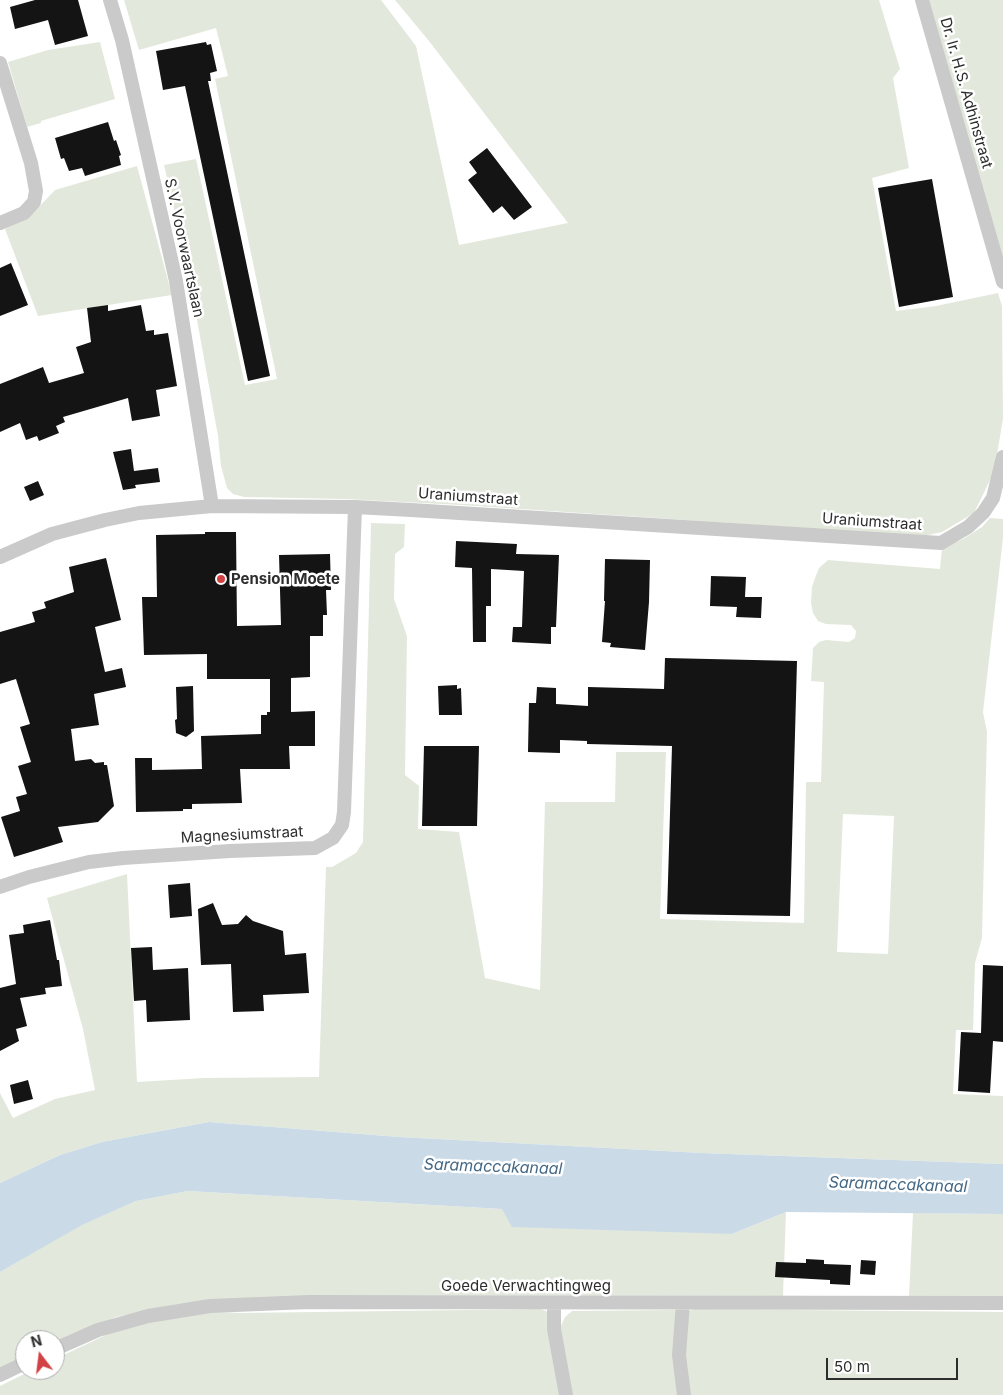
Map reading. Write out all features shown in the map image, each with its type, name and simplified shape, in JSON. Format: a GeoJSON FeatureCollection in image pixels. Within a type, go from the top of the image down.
{"type":"FeatureCollection","features":[{"type":"Feature","properties":{"kind":"street","name":"S.V. Voorwaartslaan"},"geometry":{"type":"LineString","coordinates":[[110,0],[122,40],[176,281],[212,506]]}},
{"type":"Feature","properties":{"kind":"street","name":"Dr. Ir. H.S. Adhinstraat"},"geometry":{"type":"LineString","coordinates":[[922,0],[1003,282]]}},
{"type":"Feature","properties":{"kind":"street"},"geometry":{"type":"LineString","coordinates":[[0,63],[30,163],[36,191],[34,202],[24,213],[0,224]]}},
{"type":"Feature","properties":{"kind":"street","name":"Uraniumstraat"},"geometry":{"type":"LineString","coordinates":[[0,557],[52,534],[105,520],[139,513],[212,506],[354,507],[941,543],[968,527],[983,513],[993,498],[1003,457]]}},
{"type":"Feature","properties":{"kind":"street","name":"Magnesiumstraat"},"geometry":{"type":"LineString","coordinates":[[0,887],[29,877],[89,862],[230,850],[315,848],[333,838],[342,825],[344,812],[354,507]]}},
{"type":"Feature","properties":{"kind":"street","name":"Goede Verwachtingweg"},"geometry":{"type":"LineString","coordinates":[[65,1345],[98,1330],[148,1316],[210,1306],[309,1302],[1003,1303]]}},
{"type":"Feature","properties":{"kind":"street"},"geometry":{"type":"LineString","coordinates":[[554,1303],[554,1330],[566,1395]]}},
{"type":"Feature","properties":{"kind":"street"},"geometry":{"type":"LineString","coordinates":[[683,1303],[679,1355],[684,1395]]}},
{"type":"Feature","properties":{"kind":"street"},"geometry":{"type":"LineString","coordinates":[[0,1375],[15,1368]]}},
{"type":"Feature","properties":{"kind":"shaded area"},"geometry":{"type":"Polygon","coordinates":[[[124,0],[381,0],[416,46],[459,245],[568,223],[429,41],[395,0],[879,0],[900,69],[893,78],[909,168],[872,178],[896,311],[936,306],[998,293],[1002,306],[1003,419],[994,472],[974,513],[942,532],[924,536],[461,505],[344,499],[244,497],[233,494],[227,488],[221,466],[218,436],[188,270],[164,165],[196,159],[245,385],[277,379],[215,79],[228,76],[216,28],[139,50],[124,0]]]}},
{"type":"Feature","properties":{"kind":"shaded area"},"geometry":{"type":"Polygon","coordinates":[[[929,0],[1003,0],[1003,259],[929,0]]]}},
{"type":"Feature","properties":{"kind":"shaded area"},"geometry":{"type":"Polygon","coordinates":[[[100,42],[115,99],[27,127],[8,62],[48,50],[100,42]]]}},
{"type":"Feature","properties":{"kind":"shaded area"},"geometry":{"type":"Polygon","coordinates":[[[137,166],[172,295],[38,316],[5,229],[33,213],[55,190],[137,166]]]}},
{"type":"Feature","properties":{"kind":"shaded area"},"geometry":{"type":"Polygon","coordinates":[[[990,518],[1003,519],[1003,538],[983,712],[987,732],[982,938],[975,963],[973,1030],[956,1030],[953,1094],[1003,1096],[1003,1164],[702,1153],[399,1137],[209,1122],[102,1142],[60,1155],[0,1183],[0,1093],[13,1118],[55,1099],[95,1090],[83,1029],[47,898],[127,874],[137,1082],[204,1078],[319,1077],[326,867],[332,867],[356,853],[363,842],[371,523],[405,524],[404,547],[395,554],[394,599],[407,636],[405,775],[419,786],[418,829],[459,832],[485,978],[540,990],[545,802],[615,802],[616,752],[666,752],[660,919],[804,923],[806,782],[821,782],[824,682],[811,681],[813,648],[819,642],[826,640],[849,642],[855,638],[856,631],[851,625],[826,624],[818,621],[813,613],[811,603],[812,587],[819,568],[828,560],[940,569],[942,548],[963,539],[982,527],[990,518]],[[843,814],[837,952],[888,954],[894,816],[843,814]]]}},
{"type":"Feature","properties":{"kind":"shaded area"},"geometry":{"type":"Polygon","coordinates":[[[188,1191],[502,1209],[732,1234],[786,1212],[783,1296],[433,1295],[209,1300],[172,1305],[116,1317],[65,1338],[65,1330],[15,1330],[15,1361],[0,1368],[0,1272],[81,1225],[136,1201],[188,1191]]]}},
{"type":"Feature","properties":{"kind":"shaded area"},"geometry":{"type":"Polygon","coordinates":[[[913,1213],[1003,1214],[1003,1296],[909,1296],[913,1213]]]}},
{"type":"Feature","properties":{"kind":"shaded area"},"geometry":{"type":"Polygon","coordinates":[[[541,1309],[548,1312],[562,1395],[0,1395],[0,1386],[15,1378],[65,1380],[65,1354],[108,1334],[151,1321],[217,1312],[541,1309]]]}},
{"type":"Feature","properties":{"kind":"shaded area"},"geometry":{"type":"Polygon","coordinates":[[[694,1309],[1003,1312],[1003,1395],[688,1395],[684,1369],[688,1316],[689,1311],[694,1309]]]}},
{"type":"Feature","properties":{"kind":"shaded area"},"geometry":{"type":"Polygon","coordinates":[[[675,1310],[679,1317],[680,1395],[569,1395],[559,1330],[565,1317],[572,1311],[675,1310]]]}},
{"type":"Feature","properties":{"kind":"water","name":"Saramaccakanaal"},"geometry":{"type":"Polygon","coordinates":[[[209,1122],[399,1137],[702,1153],[1003,1164],[1003,1214],[786,1212],[732,1234],[512,1227],[502,1209],[188,1191],[136,1201],[82,1225],[0,1272],[0,1183],[60,1155],[102,1142],[209,1122]]]}},
{"type":"Feature","properties":{"kind":"building"},"geometry":{"type":"Polygon","coordinates":[[[35,0],[78,0],[88,36],[55,45],[48,20],[15,29],[10,7],[35,0]]]}},
{"type":"Feature","properties":{"kind":"building"},"geometry":{"type":"Polygon","coordinates":[[[206,42],[207,45],[211,44],[217,71],[210,73],[211,81],[208,81],[270,376],[248,381],[185,86],[163,90],[156,51],[206,42]]]}},
{"type":"Feature","properties":{"kind":"building"},"geometry":{"type":"Polygon","coordinates":[[[108,122],[121,155],[119,156],[121,165],[85,176],[82,168],[69,171],[64,158],[61,159],[55,138],[108,122]]]}},
{"type":"Feature","properties":{"kind":"building"},"geometry":{"type":"Polygon","coordinates":[[[487,148],[532,207],[514,220],[502,206],[493,213],[468,180],[477,173],[469,162],[487,148]]]}},
{"type":"Feature","properties":{"kind":"building"},"geometry":{"type":"Polygon","coordinates":[[[932,179],[953,297],[899,307],[878,188],[932,179]]]}},
{"type":"Feature","properties":{"kind":"building"},"geometry":{"type":"Polygon","coordinates":[[[11,263],[28,305],[0,316],[0,268],[11,263]]]}},
{"type":"Feature","properties":{"kind":"building"},"geometry":{"type":"Polygon","coordinates":[[[108,305],[108,311],[141,305],[146,331],[154,330],[154,335],[168,333],[177,386],[156,390],[160,416],[132,421],[128,398],[63,417],[65,422],[56,426],[59,433],[39,441],[37,436],[26,440],[20,423],[0,432],[0,384],[43,367],[49,383],[84,373],[76,347],[91,342],[87,308],[108,305]]]}},
{"type":"Feature","properties":{"kind":"building"},"geometry":{"type":"Polygon","coordinates":[[[131,449],[134,471],[158,468],[160,482],[135,485],[136,488],[123,490],[113,452],[131,449]]]}},
{"type":"Feature","properties":{"kind":"building"},"geometry":{"type":"Polygon","coordinates":[[[38,481],[44,495],[30,501],[24,487],[38,481]]]}},
{"type":"Feature","properties":{"kind":"building"},"geometry":{"type":"Polygon","coordinates":[[[205,532],[236,532],[237,626],[281,625],[279,555],[330,554],[331,590],[326,590],[327,615],[323,615],[323,636],[310,636],[310,677],[291,678],[291,712],[315,711],[315,746],[289,746],[290,769],[240,769],[242,803],[192,804],[192,809],[183,809],[183,811],[136,812],[135,758],[152,758],[152,770],[202,769],[201,736],[261,734],[261,715],[267,715],[267,712],[270,712],[270,679],[207,679],[207,654],[144,655],[142,597],[157,597],[156,535],[205,534],[205,532]]]}},
{"type":"Feature","properties":{"kind":"building"},"geometry":{"type":"Polygon","coordinates":[[[456,541],[517,544],[516,554],[559,555],[556,627],[551,627],[551,644],[512,642],[513,627],[522,627],[524,571],[491,569],[491,606],[486,606],[486,642],[473,642],[472,568],[455,567],[456,541]]]}},
{"type":"Feature","properties":{"kind":"building"},"geometry":{"type":"Polygon","coordinates":[[[106,558],[121,620],[95,627],[105,672],[122,668],[126,687],[94,694],[99,725],[71,729],[75,761],[91,759],[95,763],[104,762],[104,765],[107,765],[114,806],[98,822],[58,827],[63,842],[14,857],[1,817],[20,811],[16,797],[27,794],[18,766],[31,762],[20,727],[30,724],[16,679],[0,684],[0,632],[35,622],[32,612],[46,608],[44,602],[74,592],[69,567],[106,558]]]}},
{"type":"Feature","properties":{"kind":"building"},"geometry":{"type":"Polygon","coordinates":[[[605,559],[650,560],[645,650],[610,647],[611,643],[602,642],[605,601],[605,559]]]}},
{"type":"Feature","properties":{"kind":"building"},"geometry":{"type":"Polygon","coordinates":[[[711,576],[746,577],[745,597],[762,597],[761,618],[736,617],[737,607],[710,606],[711,576]]]}},
{"type":"Feature","properties":{"kind":"building"},"geometry":{"type":"Polygon","coordinates":[[[665,658],[797,661],[790,916],[667,914],[672,746],[587,744],[587,741],[560,740],[560,753],[528,752],[529,703],[536,703],[537,687],[556,688],[556,704],[588,706],[588,687],[664,689],[665,658]]]}},
{"type":"Feature","properties":{"kind":"building"},"geometry":{"type":"Polygon","coordinates":[[[457,685],[457,689],[461,688],[462,715],[439,715],[438,686],[457,685]]]}},
{"type":"Feature","properties":{"kind":"building"},"geometry":{"type":"Polygon","coordinates":[[[193,686],[194,731],[186,737],[176,733],[176,687],[193,686]]]}},
{"type":"Feature","properties":{"kind":"building"},"geometry":{"type":"Polygon","coordinates":[[[424,746],[479,746],[477,826],[422,826],[424,746]]]}},
{"type":"Feature","properties":{"kind":"building"},"geometry":{"type":"Polygon","coordinates":[[[190,883],[192,916],[170,918],[168,885],[190,883]]]}},
{"type":"Feature","properties":{"kind":"building"},"geometry":{"type":"Polygon","coordinates":[[[213,903],[222,925],[238,924],[246,915],[253,921],[283,931],[285,955],[306,953],[309,993],[263,995],[264,1011],[233,1012],[231,964],[201,965],[198,909],[213,903]]]}},
{"type":"Feature","properties":{"kind":"building"},"geometry":{"type":"Polygon","coordinates":[[[50,920],[57,960],[59,960],[62,986],[45,988],[46,994],[20,998],[27,1026],[16,1029],[19,1041],[0,1051],[0,988],[16,984],[9,935],[24,933],[23,925],[50,920]]]}},
{"type":"Feature","properties":{"kind":"building"},"geometry":{"type":"Polygon","coordinates":[[[152,947],[153,970],[188,968],[190,1020],[147,1022],[146,1000],[134,1001],[131,948],[152,947]]]}},
{"type":"Feature","properties":{"kind":"building"},"geometry":{"type":"Polygon","coordinates":[[[983,965],[1003,966],[1003,1042],[993,1041],[990,1093],[958,1091],[961,1032],[981,1033],[983,965]]]}},
{"type":"Feature","properties":{"kind":"building"},"geometry":{"type":"Polygon","coordinates":[[[28,1080],[33,1099],[14,1104],[10,1085],[28,1080]]]}},
{"type":"Feature","properties":{"kind":"building"},"geometry":{"type":"Polygon","coordinates":[[[806,1259],[824,1260],[824,1264],[851,1265],[850,1285],[830,1284],[830,1280],[775,1277],[776,1262],[806,1263],[806,1259]]]}},
{"type":"Feature","properties":{"kind":"building"},"geometry":{"type":"Polygon","coordinates":[[[861,1260],[876,1261],[875,1275],[860,1274],[861,1260]]]}},
{"type":"Feature","properties":{"kind":"place","name":"Pension Moete"},"geometry":{"type":"Point","coordinates":[221,579]}}]}
